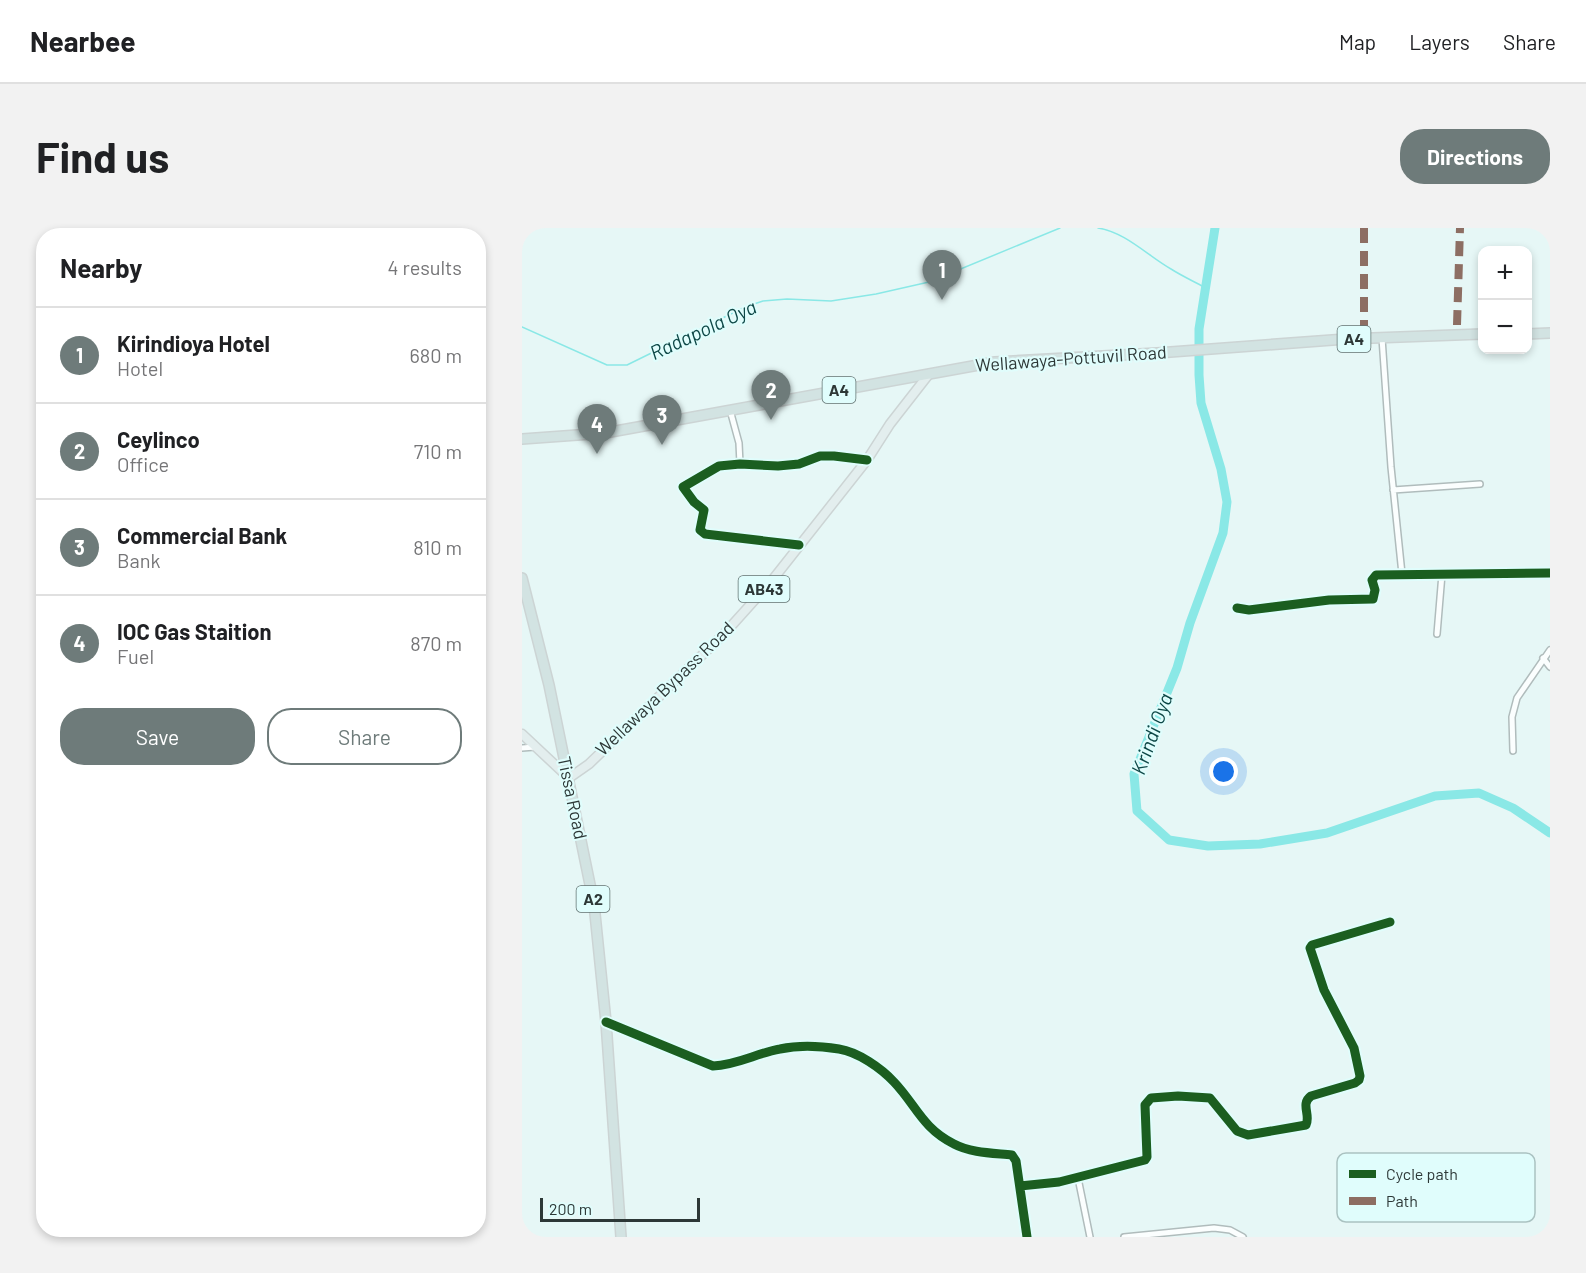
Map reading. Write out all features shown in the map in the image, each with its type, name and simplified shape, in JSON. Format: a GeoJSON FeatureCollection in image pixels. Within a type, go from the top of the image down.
{"type":"FeatureCollection","features":[{"type":"Feature","properties":{"kind":"highway"},"geometry":{"type":"LineString","coordinates":[[1532,334],[1550,333]]}},
{"type":"Feature","properties":{"kind":"highway","name":"Wellawaya-Pottuvil Road"},"geometry":{"type":"LineString","coordinates":[[522,439],[604,433],[995,362],[1478,334]]}},
{"type":"Feature","properties":{"kind":"highway","name":"Tissa Road"},"geometry":{"type":"LineString","coordinates":[[522,578],[549,685],[594,904],[606,1022]]}},
{"type":"Feature","properties":{"kind":"highway","name":"A2"},"geometry":{"type":"LineString","coordinates":[[606,1022],[621,1237]]}},
{"type":"Feature","properties":{"kind":"main road","name":"Wellawaya Bypass Road"},"geometry":{"type":"LineString","coordinates":[[568,778],[589,764],[724,634],[770,583],[867,460],[890,424],[930,374]]}},
{"type":"Feature","properties":{"kind":"main road"},"geometry":{"type":"LineString","coordinates":[[522,734],[568,778]]}},
{"type":"Feature","properties":{"kind":"street"},"geometry":{"type":"LineString","coordinates":[[1382,338],[1393,490],[1402,574]]}},
{"type":"Feature","properties":{"kind":"street"},"geometry":{"type":"LineString","coordinates":[[730,410],[739,443],[740,464]]}},
{"type":"Feature","properties":{"kind":"street"},"geometry":{"type":"LineString","coordinates":[[799,545],[705,534],[700,530],[704,510],[694,502],[683,487],[719,466],[800,464],[820,456],[867,460]]}},
{"type":"Feature","properties":{"kind":"street"},"geometry":{"type":"LineString","coordinates":[[1393,490],[1480,484]]}},
{"type":"Feature","properties":{"kind":"street"},"geometry":{"type":"LineString","coordinates":[[1237,608],[1249,610],[1329,600],[1372,598],[1375,590],[1372,580],[1374,576],[1550,573]]}},
{"type":"Feature","properties":{"kind":"street"},"geometry":{"type":"LineString","coordinates":[[1437,634],[1442,574]]}},
{"type":"Feature","properties":{"kind":"street"},"geometry":{"type":"LineString","coordinates":[[1513,751],[1512,717],[1517,698],[1550,650]]}},
{"type":"Feature","properties":{"kind":"street"},"geometry":{"type":"LineString","coordinates":[[1543,658],[1550,667]]}},
{"type":"Feature","properties":{"kind":"street"},"geometry":{"type":"LineString","coordinates":[[522,747],[535,747]]}},
{"type":"Feature","properties":{"kind":"street"},"geometry":{"type":"LineString","coordinates":[[1020,1186],[1059,1182],[1145,1160],[1147,1157],[1145,1106],[1151,1098],[1179,1096],[1210,1098],[1237,1131],[1248,1136],[1306,1125],[1308,1121],[1306,1103],[1311,1095],[1355,1083],[1360,1076],[1354,1048],[1324,990],[1310,948],[1312,945],[1390,922]]}},
{"type":"Feature","properties":{"kind":"street"},"geometry":{"type":"LineString","coordinates":[[606,1022],[713,1066],[725,1066],[780,1049],[808,1046],[842,1049],[866,1060],[894,1081],[922,1120],[934,1131],[954,1144],[974,1151],[1012,1155],[1016,1161],[1027,1237]]}},
{"type":"Feature","properties":{"kind":"street"},"geometry":{"type":"LineString","coordinates":[[1078,1178],[1090,1237]]}},
{"type":"Feature","properties":{"kind":"street"},"geometry":{"type":"LineString","coordinates":[[1124,1237],[1214,1228],[1230,1230],[1243,1237]]}},
{"type":"Feature","properties":{"kind":"waterway","name":"Radapola Oya"},"geometry":{"type":"LineString","coordinates":[[522,327],[607,365],[627,365],[745,307],[763,301],[787,299],[831,301],[929,282],[1060,228]]}},
{"type":"Feature","properties":{"kind":"waterway","name":"Radapola Oya"},"geometry":{"type":"LineString","coordinates":[[1098,228],[1127,239],[1162,264],[1204,287]]}},
{"type":"Feature","properties":{"kind":"waterway","name":"Krindi Oya"},"geometry":{"type":"LineString","coordinates":[[1215,228],[1199,329],[1199,375],[1201,403],[1221,469],[1227,502],[1223,533],[1190,623],[1177,668],[1134,774],[1137,811],[1169,840],[1208,846],[1260,844],[1327,833],[1435,796],[1479,793],[1513,808],[1550,833]]}},
{"type":"Feature","properties":{"kind":"marked path"},"geometry":{"type":"LineString","coordinates":[[1364,228],[1364,327]]}},
{"type":"Feature","properties":{"kind":"marked path"},"geometry":{"type":"LineString","coordinates":[[1457,325],[1460,228]]}},
{"type":"Feature","properties":{"kind":"cycle path"},"geometry":{"type":"LineString","coordinates":[[799,545],[705,534],[700,530],[704,510],[694,502],[683,487],[719,466],[799,464],[820,456],[867,460]]}},
{"type":"Feature","properties":{"kind":"cycle path"},"geometry":{"type":"LineString","coordinates":[[1237,608],[1249,610],[1329,600],[1373,599],[1375,590],[1372,580],[1376,575],[1550,573]]}},
{"type":"Feature","properties":{"kind":"cycle path"},"geometry":{"type":"LineString","coordinates":[[1020,1186],[1059,1182],[1145,1160],[1147,1157],[1145,1105],[1151,1098],[1178,1096],[1210,1098],[1237,1131],[1248,1135],[1306,1125],[1306,1102],[1311,1096],[1355,1083],[1360,1076],[1354,1048],[1324,990],[1310,948],[1312,945],[1390,922]]}},
{"type":"Feature","properties":{"kind":"cycle path"},"geometry":{"type":"LineString","coordinates":[[606,1022],[713,1066],[795,1047],[839,1049],[861,1057],[889,1077],[934,1131],[943,1138],[968,1149],[1012,1155],[1016,1161],[1027,1237]]}},
{"type":"Feature","properties":{"kind":"place","name":"Kirindioya Hotel"},"geometry":{"type":"Point","coordinates":[942,300]}},
{"type":"Feature","properties":{"kind":"place","name":"Ceylinco"},"geometry":{"type":"Point","coordinates":[771,420]}},
{"type":"Feature","properties":{"kind":"place","name":"Commercial Bank"},"geometry":{"type":"Point","coordinates":[662,445]}},
{"type":"Feature","properties":{"kind":"place","name":"IOC Gas Staition"},"geometry":{"type":"Point","coordinates":[597,454]}}]}
